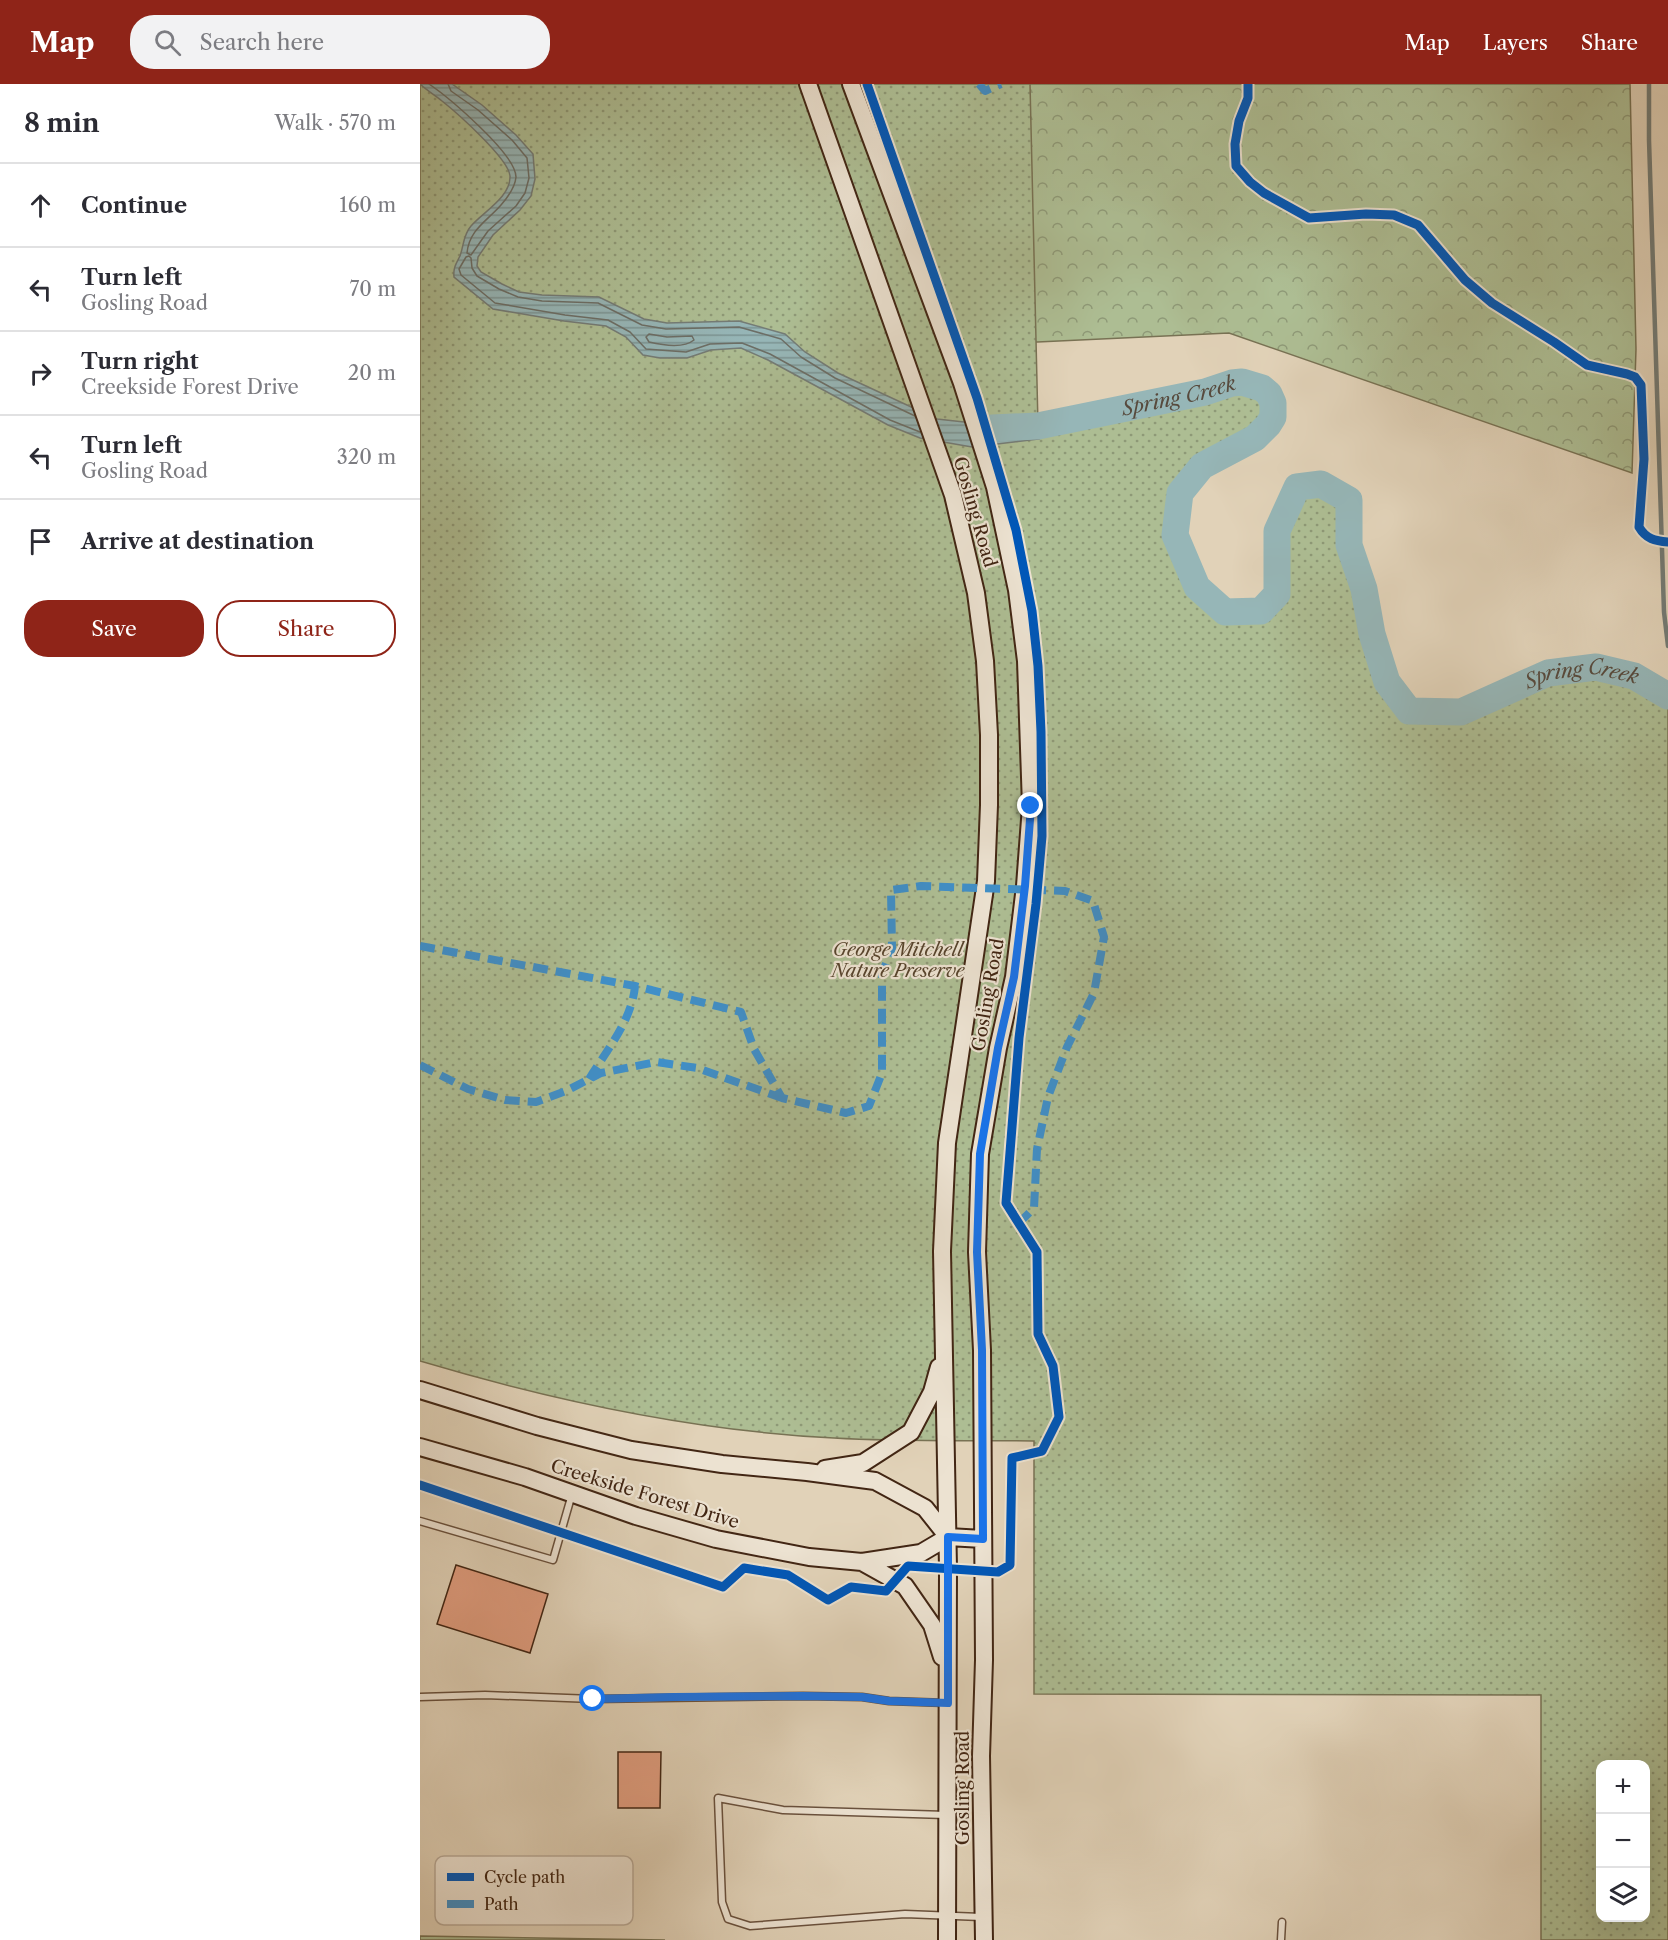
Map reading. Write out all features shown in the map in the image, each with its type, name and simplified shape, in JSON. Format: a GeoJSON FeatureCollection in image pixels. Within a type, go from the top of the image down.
{"type":"FeatureCollection","features":[{"type":"Feature","properties":{"kind":"main road","name":"Gosling Road"},"geometry":{"type":"LineString","coordinates":[[808,84],[953,495],[976,593],[985,661],[989,805],[986,881],[947,1143],[942,1251],[948,1537],[947,1940]]}},
{"type":"Feature","properties":{"kind":"main road","name":"Gosling Road"},"geometry":{"type":"LineString","coordinates":[[851,84],[962,383],[995,487],[1017,590],[1026,662],[1031,806],[1025,886],[1014,977],[998,1048],[980,1154],[977,1252],[982,1350],[984,1660],[981,1756],[984,1940]]}},
{"type":"Feature","properties":{"kind":"main road","name":"Creekside Forest Drive"},"geometry":{"type":"LineString","coordinates":[[807,1472],[863,1463],[911,1432],[932,1392],[944,1349]]}},
{"type":"Feature","properties":{"kind":"main road","name":"Creekside Forest Drive"},"geometry":{"type":"LineString","coordinates":[[420,1390],[537,1426],[631,1450],[722,1464],[875,1481],[924,1509],[948,1537],[921,1553],[862,1562],[809,1557],[716,1539],[636,1516],[525,1477],[420,1447]]}},
{"type":"Feature","properties":{"kind":"main road"},"geometry":{"type":"LineString","coordinates":[[948,1537],[983,1539]]}},
{"type":"Feature","properties":{"kind":"main road","name":"Creekside Forest Drive"},"geometry":{"type":"LineString","coordinates":[[862,1562],[905,1586],[932,1625],[947,1672]]}},
{"type":"Feature","properties":{"kind":"lane"},"geometry":{"type":"LineString","coordinates":[[420,1521],[553,1560],[572,1494]]}},
{"type":"Feature","properties":{"kind":"lane"},"geometry":{"type":"LineString","coordinates":[[420,1697],[485,1695],[593,1699],[803,1696],[862,1697],[889,1701],[948,1703]]}},
{"type":"Feature","properties":{"kind":"lane"},"geometry":{"type":"LineString","coordinates":[[946,1815],[783,1810],[718,1798],[722,1902],[728,1919],[750,1926],[905,1914],[984,1917]]}},
{"type":"Feature","properties":{"kind":"lane"},"geometry":{"type":"LineString","coordinates":[[1281,1940],[1282,1922]]}},
{"type":"Feature","properties":{"kind":"green space","name":"George Mitchell Nature Preserve"},"geometry":{"type":"Polygon","coordinates":[[[420,84],[1030,84],[1038,425],[1205,392],[1242,382],[1254,384],[1269,394],[1273,403],[1273,417],[1262,431],[1226,455],[1202,466],[1180,493],[1175,535],[1197,587],[1225,612],[1261,611],[1277,594],[1277,531],[1297,487],[1321,484],[1349,500],[1349,545],[1364,589],[1372,634],[1387,682],[1409,711],[1461,712],[1548,673],[1596,667],[1634,676],[1668,696],[1668,1940],[1541,1940],[1541,1695],[1034,1694],[1034,1441],[859,1439],[729,1429],[625,1412],[471,1376],[420,1361],[420,84]]]}},
{"type":"Feature","properties":{"kind":"green space"},"geometry":{"type":"Polygon","coordinates":[[[870,84],[1630,84],[1636,349],[1632,473],[1229,333],[995,344],[870,84]]]}},
{"type":"Feature","properties":{"kind":"green space"},"geometry":{"type":"Polygon","coordinates":[[[420,1936],[665,1940],[420,1940],[420,1936]]]}},
{"type":"Feature","properties":{"kind":"water"},"geometry":{"type":"Polygon","coordinates":[[[420,84],[452,84],[482,105],[516,135],[533,154],[535,179],[531,196],[520,210],[493,235],[478,257],[477,266],[481,272],[519,292],[599,297],[644,319],[667,323],[739,321],[785,334],[805,352],[838,373],[937,419],[964,422],[1020,415],[1039,439],[972,447],[920,438],[888,425],[768,360],[741,348],[711,350],[687,358],[660,358],[643,355],[626,337],[606,326],[493,309],[454,277],[454,271],[468,229],[506,191],[510,176],[501,159],[481,136],[420,84]]]}},
{"type":"Feature","properties":{"kind":"building"},"geometry":{"type":"Polygon","coordinates":[[[456,1565],[548,1594],[530,1653],[437,1624],[456,1565]]]}},
{"type":"Feature","properties":{"kind":"building"},"geometry":{"type":"Polygon","coordinates":[[[618,1752],[661,1752],[660,1808],[618,1808],[618,1752]]]}},
{"type":"Feature","properties":{"kind":"waterway"},"geometry":{"type":"LineString","coordinates":[[1649,84],[1664,612],[1668,646]]}},
{"type":"Feature","properties":{"kind":"waterway","name":"Spring Creek"},"geometry":{"type":"LineString","coordinates":[[992,428],[1038,426],[1205,392],[1232,383],[1242,382],[1262,388],[1269,394],[1273,403],[1273,417],[1268,425],[1255,438],[1202,466],[1180,493],[1175,535],[1197,587],[1225,612],[1261,611],[1277,594],[1277,531],[1297,487],[1321,484],[1349,500],[1349,545],[1364,589],[1372,634],[1387,682],[1409,711],[1461,712],[1548,673],[1596,667],[1634,676],[1668,696]]}},
{"type":"Feature","properties":{"kind":"marked path"},"geometry":{"type":"LineString","coordinates":[[979,84],[985,91],[1001,84]]}},
{"type":"Feature","properties":{"kind":"marked path"},"geometry":{"type":"LineString","coordinates":[[420,946],[635,986],[741,1012],[754,1049],[782,1098],[846,1113],[869,1106],[882,1073],[882,974],[892,948],[891,890],[921,886],[1065,891],[1093,901],[1104,937],[1094,993],[1067,1047],[1048,1097],[1037,1149],[1034,1208],[1019,1223]]}},
{"type":"Feature","properties":{"kind":"marked path"},"geometry":{"type":"LineString","coordinates":[[589,1079],[624,1023],[635,986]]}},
{"type":"Feature","properties":{"kind":"marked path"},"geometry":{"type":"LineString","coordinates":[[420,1065],[468,1089],[505,1100],[536,1102],[566,1091],[601,1073],[656,1062],[697,1068],[782,1098]]}},
{"type":"Feature","properties":{"kind":"cycle path"},"geometry":{"type":"LineString","coordinates":[[420,1485],[723,1587],[744,1568],[788,1575],[828,1600],[851,1587],[886,1591],[908,1566],[998,1572],[1010,1565],[1012,1458],[1042,1451],[1059,1417],[1053,1366],[1038,1334],[1037,1252],[1006,1203],[1019,1038],[1042,836],[1041,732],[1038,666],[1032,611],[1016,530],[977,398],[867,84]]}},
{"type":"Feature","properties":{"kind":"cycle path"},"geometry":{"type":"LineString","coordinates":[[1248,84],[1248,98],[1239,121],[1235,144],[1236,166],[1264,193],[1309,218],[1366,214],[1394,215],[1418,225],[1465,280],[1492,303],[1587,365],[1635,377],[1641,385],[1644,459],[1639,527],[1651,539],[1668,542]]}},
{"type":"Feature","properties":{"kind":"route"},"geometry":{"type":"LineString","coordinates":[[593,1699],[803,1696],[862,1697],[889,1701],[948,1703],[948,1537],[983,1539],[982,1350],[977,1252],[980,1154],[998,1048],[1014,977],[1025,886],[1031,806]]}}]}
